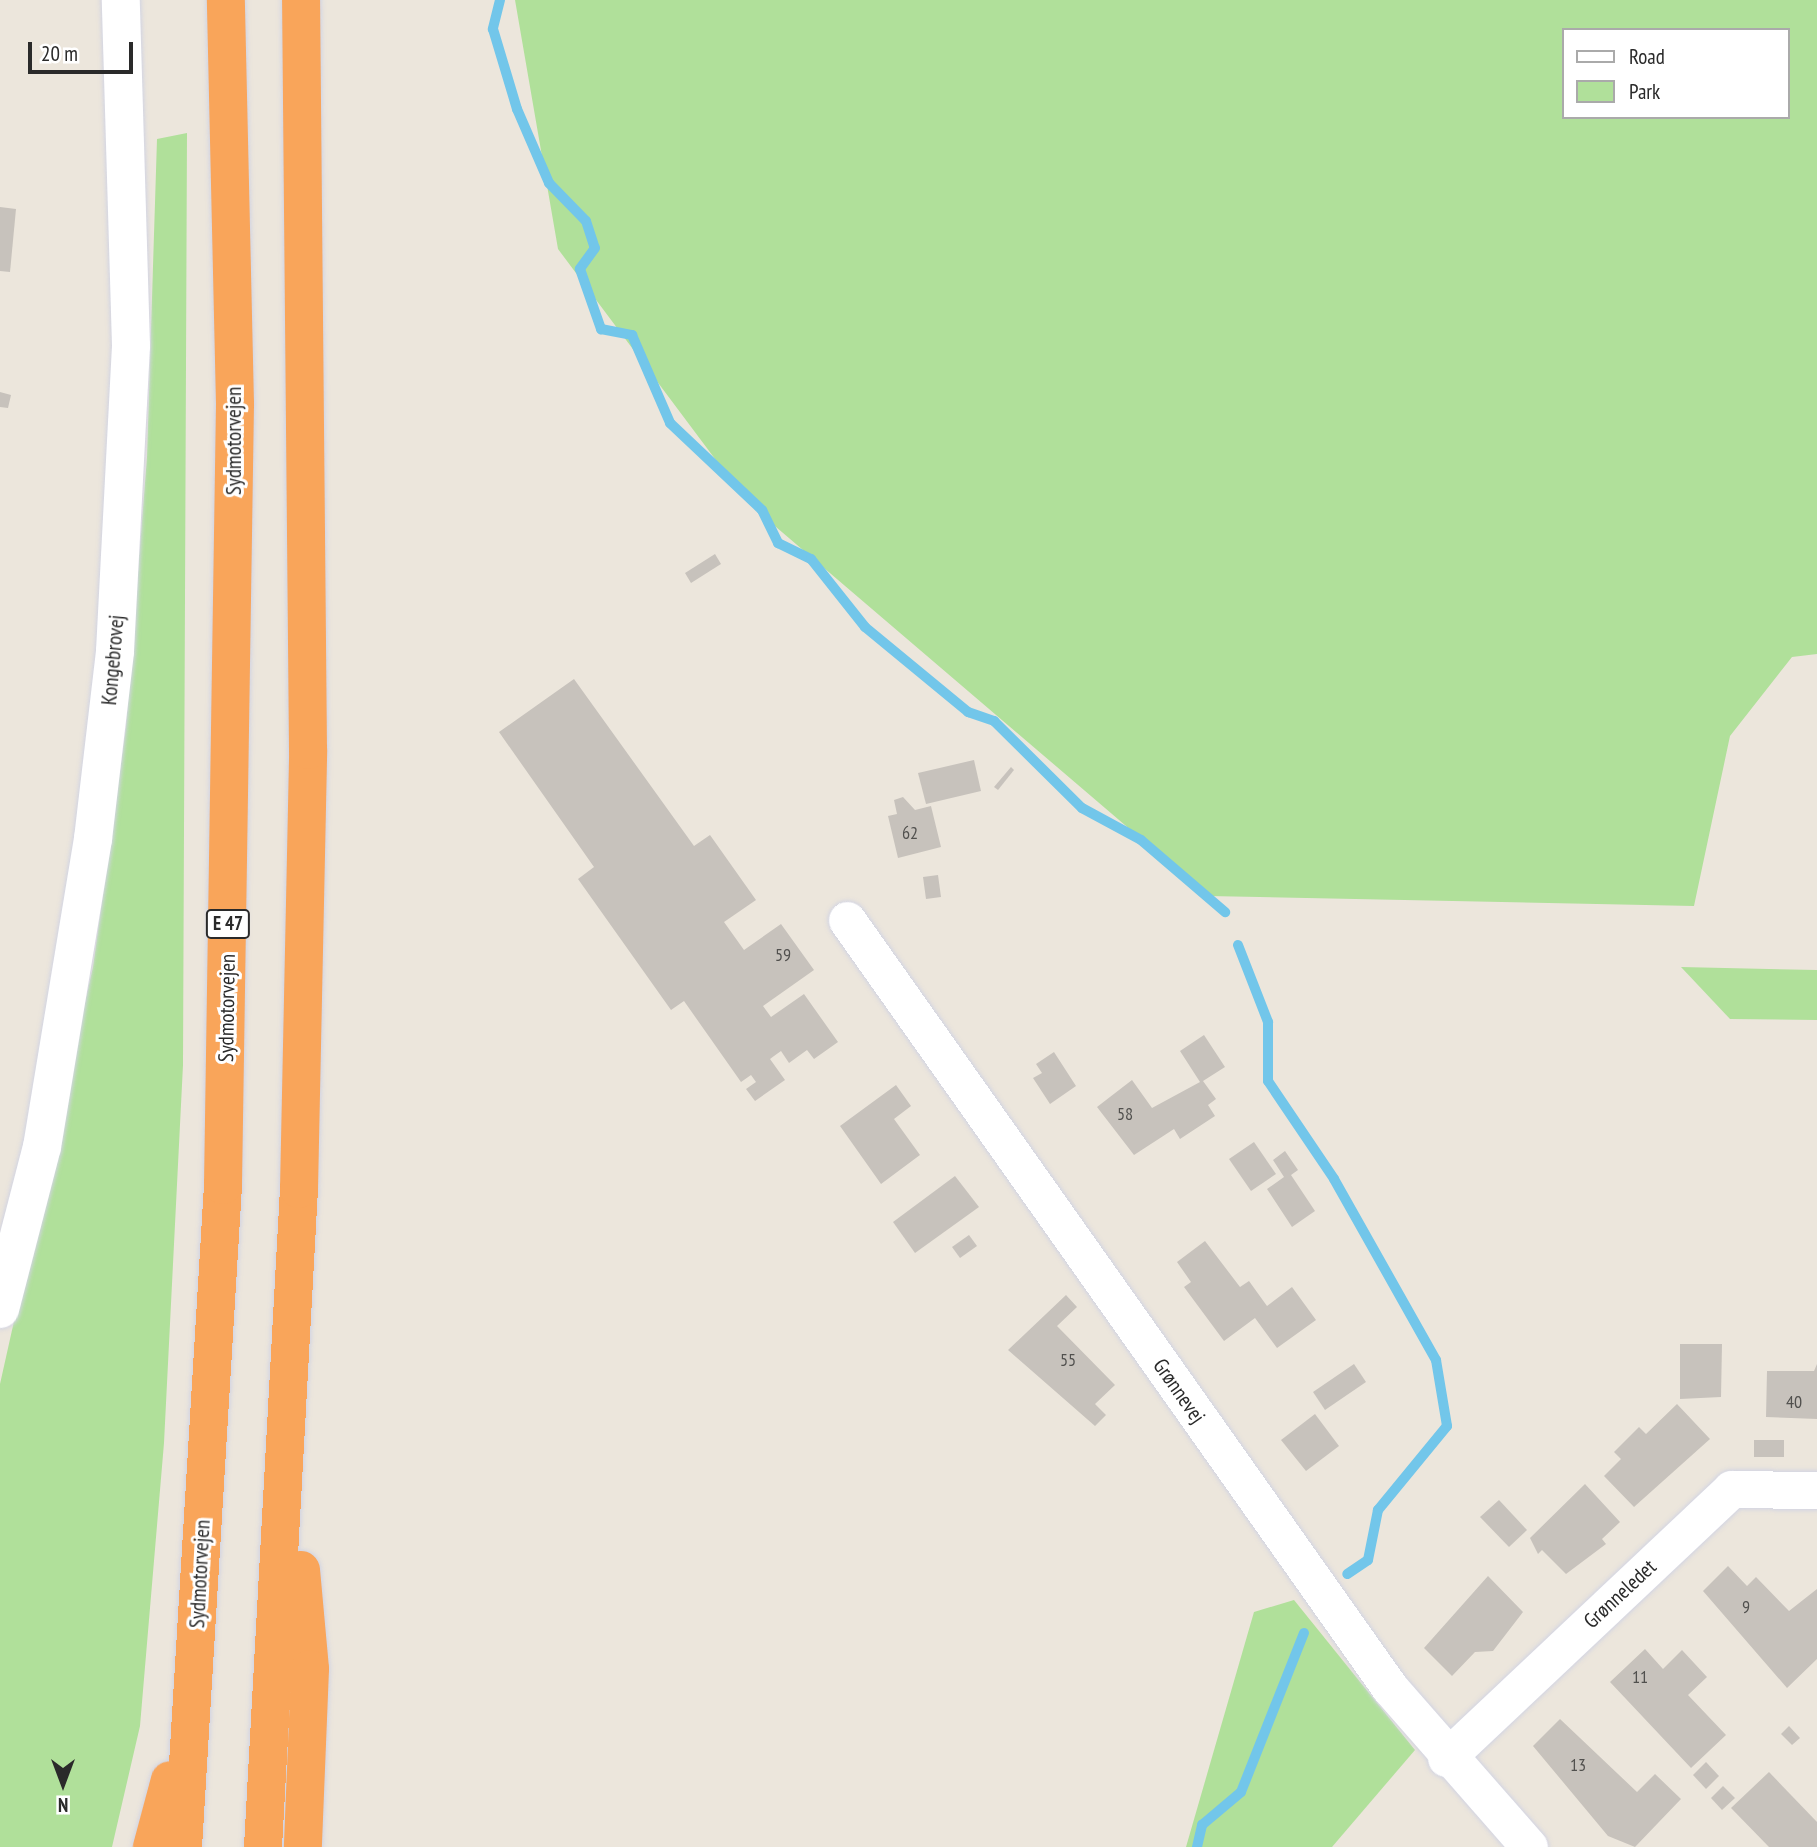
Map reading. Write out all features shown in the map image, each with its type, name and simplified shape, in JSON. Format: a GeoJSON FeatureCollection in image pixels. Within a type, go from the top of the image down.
{"type":"FeatureCollection","features":[{"type":"Feature","properties":{"kind":"highway","name":"Sydmotorvejen"},"geometry":{"type":"LineString","coordinates":[[183,1847],[223,1185],[232,748],[235,404],[226,0]]}},
{"type":"Feature","properties":{"kind":"highway"},"geometry":{"type":"LineString","coordinates":[[263,1847],[288,1429],[308,750],[301,0]]}},
{"type":"Feature","properties":{"kind":"highway"},"geometry":{"type":"LineString","coordinates":[[288,1429],[310,1669],[303,1847]]}},
{"type":"Feature","properties":{"kind":"highway"},"geometry":{"type":"LineString","coordinates":[[152,1847],[194,1686]]}},
{"type":"Feature","properties":{"kind":"street","name":"Kongebrovej"},"geometry":{"type":"LineString","coordinates":[[0,1309],[42,1147],[93,839],[115,651],[131,346],[121,0]]}},
{"type":"Feature","properties":{"kind":"street","name":"Grønnevej"},"geometry":{"type":"LineString","coordinates":[[847,920],[1382,1677],[1446,1758],[1529,1847]]}},
{"type":"Feature","properties":{"kind":"street","name":"Grønneledet"},"geometry":{"type":"LineString","coordinates":[[1446,1758],[1731,1489],[1817,1490]]}},
{"type":"Feature","properties":{"kind":"green space"},"geometry":{"type":"Polygon","coordinates":[[[515,0],[1817,0],[1817,654],[1792,657],[1730,736],[1694,906],[1208,896],[748,503],[558,249],[515,0]]]}},
{"type":"Feature","properties":{"kind":"green space"},"geometry":{"type":"Polygon","coordinates":[[[187,133],[183,1065],[164,1443],[140,1726],[112,1847],[0,1847],[0,1384],[93,967],[126,727],[147,457],[157,139],[187,133]]]}},
{"type":"Feature","properties":{"kind":"green space"},"geometry":{"type":"Polygon","coordinates":[[[1681,967],[1817,970],[1817,1020],[1730,1019],[1681,967]]]}},
{"type":"Feature","properties":{"kind":"green space"},"geometry":{"type":"Polygon","coordinates":[[[1294,1600],[1415,1750],[1332,1847],[1186,1847],[1254,1612],[1294,1600]]]}},
{"type":"Feature","properties":{"kind":"building"},"geometry":{"type":"Polygon","coordinates":[[[0,207],[16,209],[10,272],[0,271],[0,207]]]}},
{"type":"Feature","properties":{"kind":"building"},"geometry":{"type":"Polygon","coordinates":[[[0,392],[11,395],[8,408],[0,407],[0,392]]]}},
{"type":"Feature","properties":{"kind":"building"},"geometry":{"type":"Polygon","coordinates":[[[715,554],[721,564],[691,583],[685,573],[715,554]]]}},
{"type":"Feature","properties":{"kind":"building"},"geometry":{"type":"Polygon","coordinates":[[[574,679],[694,846],[710,835],[756,900],[724,922],[744,950],[781,924],[814,970],[763,1006],[771,1017],[804,994],[838,1042],[814,1059],[807,1050],[789,1063],[781,1051],[770,1059],[785,1080],[755,1101],[746,1089],[756,1082],[751,1075],[741,1082],[684,1001],[671,1010],[578,879],[594,867],[499,732],[574,679]]]}},
{"type":"Feature","properties":{"kind":"building"},"geometry":{"type":"Polygon","coordinates":[[[974,760],[981,791],[926,804],[918,773],[974,760]]]}},
{"type":"Feature","properties":{"kind":"building"},"geometry":{"type":"Polygon","coordinates":[[[1011,767],[1014,770],[998,790],[994,787],[1011,767]]]}},
{"type":"Feature","properties":{"kind":"building"},"geometry":{"type":"Polygon","coordinates":[[[903,797],[915,810],[931,806],[941,847],[898,858],[888,816],[897,814],[894,800],[903,797]]]}},
{"type":"Feature","properties":{"kind":"building"},"geometry":{"type":"Polygon","coordinates":[[[938,875],[941,897],[926,899],[923,877],[938,875]]]}},
{"type":"Feature","properties":{"kind":"building"},"geometry":{"type":"Polygon","coordinates":[[[1204,1035],[1225,1067],[1203,1081],[1216,1099],[1208,1105],[1215,1116],[1180,1139],[1174,1129],[1134,1155],[1097,1107],[1132,1080],[1152,1108],[1200,1082],[1180,1051],[1204,1035]]]}},
{"type":"Feature","properties":{"kind":"building"},"geometry":{"type":"Polygon","coordinates":[[[1054,1052],[1076,1086],[1050,1104],[1033,1078],[1042,1073],[1036,1064],[1054,1052]]]}},
{"type":"Feature","properties":{"kind":"building"},"geometry":{"type":"Polygon","coordinates":[[[896,1085],[911,1106],[894,1119],[920,1155],[881,1184],[840,1126],[896,1085]]]}},
{"type":"Feature","properties":{"kind":"building"},"geometry":{"type":"Polygon","coordinates":[[[1254,1142],[1276,1174],[1251,1191],[1229,1159],[1254,1142]]]}},
{"type":"Feature","properties":{"kind":"building"},"geometry":{"type":"Polygon","coordinates":[[[1285,1151],[1298,1170],[1291,1175],[1315,1211],[1292,1227],[1267,1189],[1284,1177],[1273,1160],[1285,1151]]]}},
{"type":"Feature","properties":{"kind":"building"},"geometry":{"type":"Polygon","coordinates":[[[955,1176],[979,1207],[915,1253],[893,1222],[955,1176]]]}},
{"type":"Feature","properties":{"kind":"building"},"geometry":{"type":"Polygon","coordinates":[[[969,1235],[977,1246],[960,1258],[952,1247],[969,1235]]]}},
{"type":"Feature","properties":{"kind":"building"},"geometry":{"type":"Polygon","coordinates":[[[1205,1241],[1240,1287],[1249,1281],[1267,1306],[1292,1287],[1316,1320],[1277,1348],[1255,1318],[1224,1341],[1184,1287],[1191,1282],[1177,1262],[1205,1241]]]}},
{"type":"Feature","properties":{"kind":"building"},"geometry":{"type":"Polygon","coordinates":[[[1066,1295],[1077,1307],[1057,1326],[1115,1385],[1095,1404],[1106,1415],[1095,1426],[1008,1350],[1066,1295]]]}},
{"type":"Feature","properties":{"kind":"building"},"geometry":{"type":"Polygon","coordinates":[[[1680,1344],[1722,1344],[1721,1397],[1680,1399],[1680,1344]]]}},
{"type":"Feature","properties":{"kind":"building"},"geometry":{"type":"Polygon","coordinates":[[[1354,1364],[1366,1382],[1325,1410],[1313,1392],[1354,1364]]]}},
{"type":"Feature","properties":{"kind":"building"},"geometry":{"type":"Polygon","coordinates":[[[1817,1364],[1817,1419],[1766,1417],[1767,1371],[1814,1371],[1817,1364]]]}},
{"type":"Feature","properties":{"kind":"building"},"geometry":{"type":"Polygon","coordinates":[[[1677,1404],[1710,1439],[1634,1507],[1604,1476],[1621,1459],[1614,1452],[1639,1427],[1646,1434],[1677,1404]]]}},
{"type":"Feature","properties":{"kind":"building"},"geometry":{"type":"Polygon","coordinates":[[[1315,1414],[1339,1446],[1306,1471],[1281,1440],[1315,1414]]]}},
{"type":"Feature","properties":{"kind":"building"},"geometry":{"type":"Polygon","coordinates":[[[1754,1440],[1784,1440],[1784,1457],[1754,1457],[1754,1440]]]}},
{"type":"Feature","properties":{"kind":"building"},"geometry":{"type":"Polygon","coordinates":[[[1585,1484],[1620,1522],[1602,1539],[1606,1544],[1566,1574],[1542,1550],[1538,1554],[1530,1538],[1585,1484]]]}},
{"type":"Feature","properties":{"kind":"building"},"geometry":{"type":"Polygon","coordinates":[[[1499,1500],[1527,1530],[1509,1547],[1480,1517],[1499,1500]]]}},
{"type":"Feature","properties":{"kind":"building"},"geometry":{"type":"Polygon","coordinates":[[[1728,1566],[1747,1586],[1756,1577],[1789,1611],[1817,1589],[1817,1659],[1787,1688],[1703,1591],[1728,1566]]]}},
{"type":"Feature","properties":{"kind":"building"},"geometry":{"type":"Polygon","coordinates":[[[1488,1576],[1523,1612],[1493,1651],[1475,1652],[1452,1676],[1424,1648],[1488,1576]]]}},
{"type":"Feature","properties":{"kind":"building"},"geometry":{"type":"Polygon","coordinates":[[[1645,1649],[1663,1669],[1682,1650],[1707,1677],[1688,1695],[1726,1735],[1691,1768],[1610,1682],[1645,1649]]]}},
{"type":"Feature","properties":{"kind":"building"},"geometry":{"type":"Polygon","coordinates":[[[1560,1719],[1637,1792],[1655,1774],[1681,1799],[1635,1847],[1608,1836],[1533,1746],[1560,1719]]]}},
{"type":"Feature","properties":{"kind":"building"},"geometry":{"type":"Polygon","coordinates":[[[1789,1726],[1800,1738],[1792,1745],[1781,1734],[1789,1726]]]}},
{"type":"Feature","properties":{"kind":"building"},"geometry":{"type":"Polygon","coordinates":[[[1706,1762],[1719,1776],[1706,1789],[1693,1775],[1706,1762]]]}},
{"type":"Feature","properties":{"kind":"building"},"geometry":{"type":"Polygon","coordinates":[[[1769,1772],[1817,1822],[1817,1847],[1769,1847],[1731,1808],[1769,1772]]]}},
{"type":"Feature","properties":{"kind":"building"},"geometry":{"type":"Polygon","coordinates":[[[1723,1786],[1735,1798],[1722,1810],[1711,1798],[1723,1786]]]}},
{"type":"Feature","properties":{"kind":"waterway"},"geometry":{"type":"LineString","coordinates":[[500,0],[493,29],[517,109],[549,183],[586,221],[595,248],[580,269],[601,329],[632,335],[670,423],[762,510],[778,543],[811,559],[865,627],[968,712],[994,721],[1082,808],[1141,840],[1225,912]]}},
{"type":"Feature","properties":{"kind":"waterway"},"geometry":{"type":"LineString","coordinates":[[1238,945],[1268,1022],[1268,1081],[1334,1179],[1436,1360],[1447,1426],[1378,1510],[1368,1560],[1347,1574]]}},
{"type":"Feature","properties":{"kind":"waterway"},"geometry":{"type":"LineString","coordinates":[[1197,1847],[1202,1825],[1241,1792],[1304,1633]]}}]}
